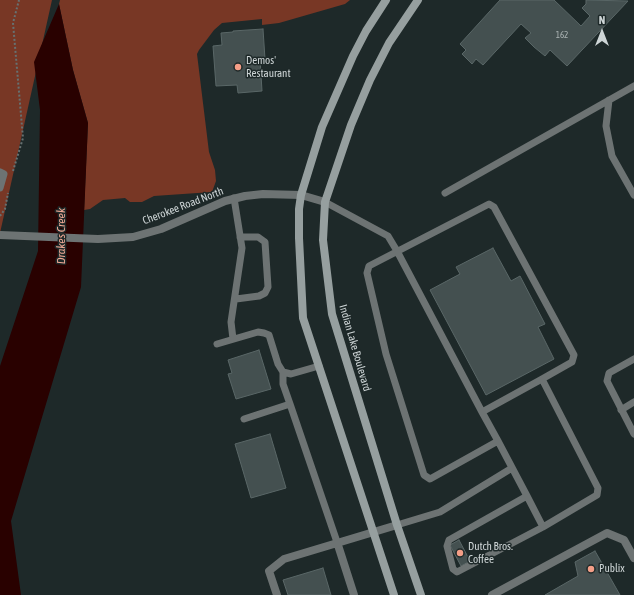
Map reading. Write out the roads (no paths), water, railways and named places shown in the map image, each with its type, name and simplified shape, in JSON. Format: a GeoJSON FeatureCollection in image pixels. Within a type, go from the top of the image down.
{"type":"FeatureCollection","features":[{"type":"Feature","properties":{"kind":"main road"},"geometry":{"type":"LineString","coordinates":[[386,0],[366,31],[339,87],[322,127],[301,195],[299,208],[299,238],[303,318],[394,595]]}},
{"type":"Feature","properties":{"kind":"main road","name":"Indian Lake Boulevard"},"geometry":{"type":"LineString","coordinates":[[418,0],[389,43],[370,80],[351,125],[325,202],[323,240],[332,314],[397,524],[421,595]]}},
{"type":"Feature","properties":{"kind":"street","name":"Cherokee Road North"},"geometry":{"type":"LineString","coordinates":[[0,235],[98,239],[133,236],[161,229],[225,200],[234,198],[262,194],[301,195],[325,202]]}},
{"type":"Feature","properties":{"kind":"street"},"geometry":{"type":"LineString","coordinates":[[277,595],[270,571],[284,559],[397,524]]}},
{"type":"Feature","properties":{"kind":"street"},"geometry":{"type":"LineString","coordinates":[[492,595],[607,533],[624,540],[634,558]]}},
{"type":"Feature","properties":{"kind":"street"},"geometry":{"type":"LineString","coordinates":[[337,542],[354,595]]}},
{"type":"Feature","properties":{"kind":"lane"},"geometry":{"type":"LineString","coordinates":[[445,193],[634,86]]}},
{"type":"Feature","properties":{"kind":"lane"},"geometry":{"type":"LineString","coordinates":[[610,100],[606,126],[612,156],[634,195]]}},
{"type":"Feature","properties":{"kind":"lane"},"geometry":{"type":"LineString","coordinates":[[0,172],[4,174],[0,188]]}},
{"type":"Feature","properties":{"kind":"lane"},"geometry":{"type":"LineString","coordinates":[[233,339],[231,322],[236,299],[242,248],[234,198]]}},
{"type":"Feature","properties":{"kind":"lane"},"geometry":{"type":"LineString","coordinates":[[325,202],[388,236],[543,527]]}},
{"type":"Feature","properties":{"kind":"lane"},"geometry":{"type":"LineString","coordinates":[[482,412],[572,362],[574,355],[494,207],[489,204],[369,266],[367,273],[386,354],[424,475],[430,479],[498,441]]}},
{"type":"Feature","properties":{"kind":"lane"},"geometry":{"type":"LineString","coordinates":[[236,299],[259,296],[265,293],[268,287],[265,242],[258,236],[240,237]]}},
{"type":"Feature","properties":{"kind":"lane"},"geometry":{"type":"LineString","coordinates":[[217,344],[258,332],[269,335],[278,364],[283,372],[283,384],[337,542]]}},
{"type":"Feature","properties":{"kind":"lane"},"geometry":{"type":"LineString","coordinates":[[634,359],[609,373],[607,380],[634,434]]}},
{"type":"Feature","properties":{"kind":"lane"},"geometry":{"type":"LineString","coordinates":[[283,372],[291,374],[319,366]]}},
{"type":"Feature","properties":{"kind":"lane"},"geometry":{"type":"LineString","coordinates":[[527,496],[449,540],[447,546],[454,570],[457,572],[543,527],[596,495],[598,488],[542,379]]}},
{"type":"Feature","properties":{"kind":"lane"},"geometry":{"type":"LineString","coordinates":[[621,410],[634,402]]}},
{"type":"Feature","properties":{"kind":"lane"},"geometry":{"type":"LineString","coordinates":[[244,419],[290,404]]}},
{"type":"Feature","properties":{"kind":"lane"},"geometry":{"type":"LineString","coordinates":[[397,524],[440,512],[512,468]]}},
{"type":"Feature","properties":{"kind":"water","name":"Drakes Creek"},"geometry":{"type":"Polygon","coordinates":[[[59,4],[73,70],[88,123],[81,287],[11,521],[21,595],[0,595],[0,366],[38,251],[40,110],[34,62],[59,4]]]}},
{"type":"Feature","properties":{"kind":"place","name":"Demos' Restaurant"},"geometry":{"type":"Point","coordinates":[238,67]}},
{"type":"Feature","properties":{"kind":"place","name":"Dutch Bros. Coffee"},"geometry":{"type":"Point","coordinates":[460,553]}},
{"type":"Feature","properties":{"kind":"place","name":"Publix"},"geometry":{"type":"Point","coordinates":[591,569]}}]}
